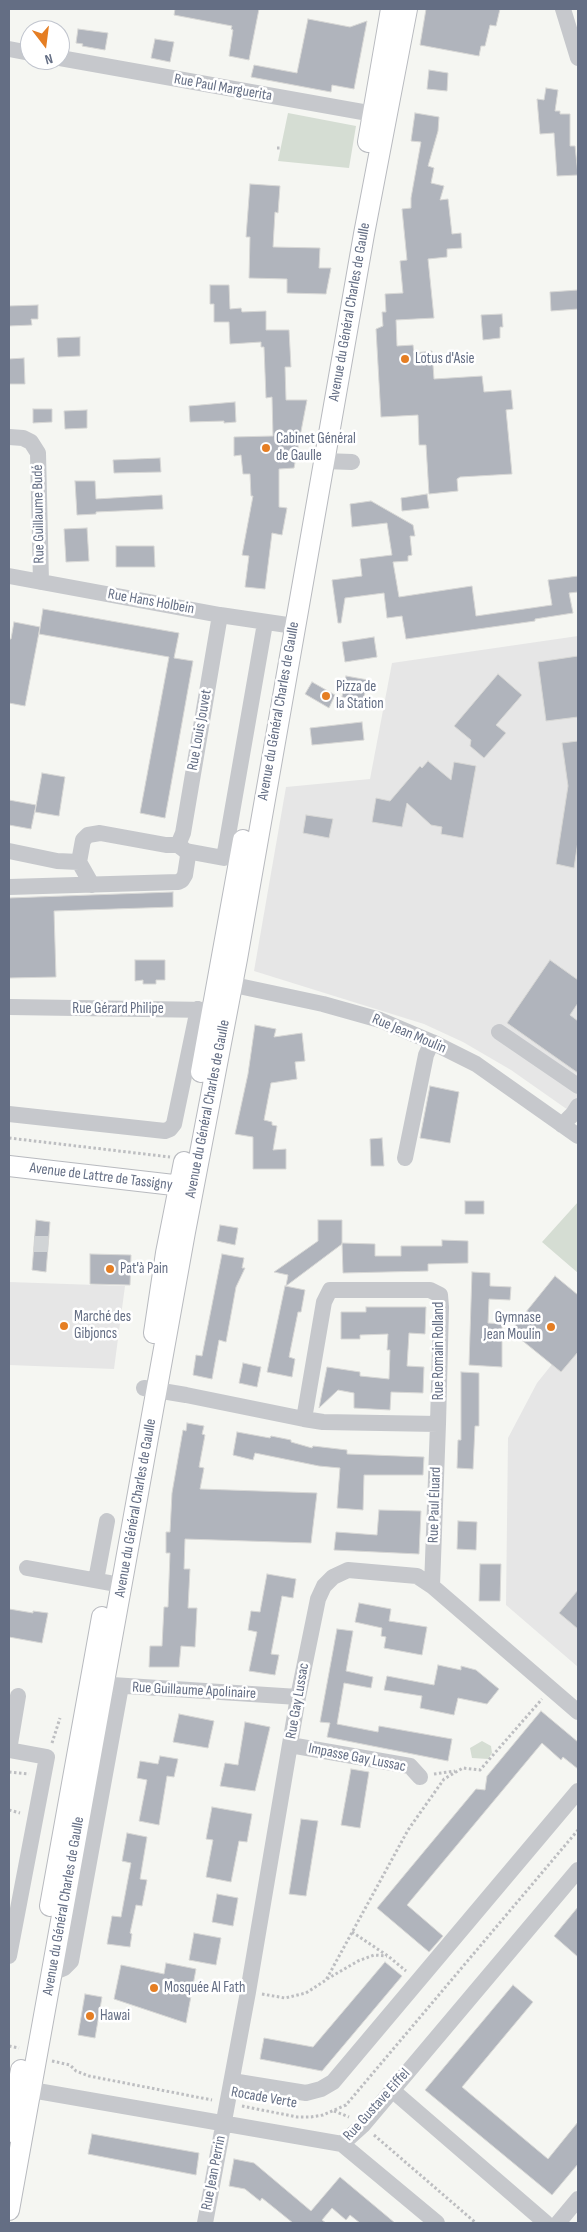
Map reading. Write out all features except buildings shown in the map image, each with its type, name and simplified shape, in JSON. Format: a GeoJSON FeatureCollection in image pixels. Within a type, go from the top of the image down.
{"type":"FeatureCollection","features":[{"type":"Feature","properties":{"kind":"main road","name":"Avenue du Général Charles de Gaulle"},"geometry":{"type":"LineString","coordinates":[[280,625],[324,461],[380,115],[391,9]]}},
{"type":"Feature","properties":{"kind":"main road","name":"Avenue du Général Charles de Gaulle"},"geometry":{"type":"LineString","coordinates":[[186,1187],[185,1158],[213,1009],[225,983],[280,625],[380,115],[407,9]]}},
{"type":"Feature","properties":{"kind":"main road","name":"Avenue du Général Charles de Gaulle"},"geometry":{"type":"LineString","coordinates":[[9,2210],[19,2087],[52,1973],[105,1685],[150,1389],[166,1253],[186,1187],[213,1009]]}},
{"type":"Feature","properties":{"kind":"main road","name":"Avenue de Lattre de Tassigny"},"geometry":{"type":"LineString","coordinates":[[9,1166],[186,1187]]}},
{"type":"Feature","properties":{"kind":"main road","name":"Avenue du Général Charles de Gaulle"},"geometry":{"type":"LineString","coordinates":[[9,2132],[105,1685],[103,1581],[150,1389]]}},
{"type":"Feature","properties":{"kind":"street"},"geometry":{"type":"LineString","coordinates":[[563,9],[578,58]]}},
{"type":"Feature","properties":{"kind":"street","name":"Rue Paul Marguerita"},"geometry":{"type":"LineString","coordinates":[[70,60],[380,115]]}},
{"type":"Feature","properties":{"kind":"street","name":"Rue Guillaume Budé"},"geometry":{"type":"LineString","coordinates":[[9,437],[23,438],[31,442],[38,453],[41,582]]}},
{"type":"Feature","properties":{"kind":"street"},"geometry":{"type":"LineString","coordinates":[[324,461],[352,462]]}},
{"type":"Feature","properties":{"kind":"street","name":"Rue Hans Holbein"},"geometry":{"type":"LineString","coordinates":[[9,576],[280,625]]}},
{"type":"Feature","properties":{"kind":"street","name":"Rue Louis Jouvet"},"geometry":{"type":"LineString","coordinates":[[9,887],[178,882],[182,880],[188,856],[182,848],[183,833],[220,615]]}},
{"type":"Feature","properties":{"kind":"street"},"geometry":{"type":"LineString","coordinates":[[92,885],[79,862],[83,840],[93,833],[182,848],[224,858],[280,625]]}},
{"type":"Feature","properties":{"kind":"street"},"geometry":{"type":"LineString","coordinates":[[9,851],[57,861],[79,862]]}},
{"type":"Feature","properties":{"kind":"street","name":"Rue Jean Moulin"},"geometry":{"type":"LineString","coordinates":[[225,983],[380,1020],[432,1042],[476,1064],[578,1136]]}},
{"type":"Feature","properties":{"kind":"street","name":"Rue Gérard Philipe"},"geometry":{"type":"LineString","coordinates":[[9,1007],[213,1009]]}},
{"type":"Feature","properties":{"kind":"street"},"geometry":{"type":"LineString","coordinates":[[9,1114],[165,1131],[170,1129],[174,1124],[213,1009]]}},
{"type":"Feature","properties":{"kind":"street"},"geometry":{"type":"LineString","coordinates":[[499,1032],[578,1086]]}},
{"type":"Feature","properties":{"kind":"street"},"geometry":{"type":"LineString","coordinates":[[405,1158],[426,1055],[432,1042]]}},
{"type":"Feature","properties":{"kind":"street"},"geometry":{"type":"LineString","coordinates":[[562,1125],[578,1106]]}},
{"type":"Feature","properties":{"kind":"street","name":"Rue Romain Rolland"},"geometry":{"type":"LineString","coordinates":[[304,1418],[324,1302],[330,1290],[430,1290],[440,1295],[441,1307],[438,1424]]}},
{"type":"Feature","properties":{"kind":"street"},"geometry":{"type":"LineString","coordinates":[[150,1389],[323,1422],[438,1424]]}},
{"type":"Feature","properties":{"kind":"street","name":"Rue Paul Éluard"},"geometry":{"type":"LineString","coordinates":[[432,1586],[438,1424]]}},
{"type":"Feature","properties":{"kind":"street"},"geometry":{"type":"LineString","coordinates":[[27,1568],[103,1581],[107,1521]]}},
{"type":"Feature","properties":{"kind":"street","name":"Rue Gay Lussac"},"geometry":{"type":"LineString","coordinates":[[224,2123],[298,1697],[318,1599],[324,1586],[333,1577],[348,1570],[417,1576],[432,1586],[578,1712]]}},
{"type":"Feature","properties":{"kind":"street","name":"Rue Guillaume Apolinaire"},"geometry":{"type":"LineString","coordinates":[[105,1685],[298,1697]]}},
{"type":"Feature","properties":{"kind":"street"},"geometry":{"type":"LineString","coordinates":[[9,1956],[47,1757],[9,1750],[18,1696]]}},
{"type":"Feature","properties":{"kind":"street","name":"Impasse Gay Lussac"},"geometry":{"type":"LineString","coordinates":[[290,1745],[410,1766],[420,1777]]}},
{"type":"Feature","properties":{"kind":"street"},"geometry":{"type":"LineString","coordinates":[[232,2081],[306,2093],[321,2089],[333,2082],[578,1791]]}},
{"type":"Feature","properties":{"kind":"street","name":"Rue Gustave Eiffel"},"geometry":{"type":"LineString","coordinates":[[19,2087],[342,2144],[363,2124],[578,1870]]}},
{"type":"Feature","properties":{"kind":"street"},"geometry":{"type":"LineString","coordinates":[[392,2090],[546,2223]]}},
{"type":"Feature","properties":{"kind":"street","name":"Rue Jean Perrin"},"geometry":{"type":"LineString","coordinates":[[205,2223],[224,2123]]}},
{"type":"Feature","properties":{"kind":"street"},"geometry":{"type":"LineString","coordinates":[[342,2144],[437,2223]]}},
{"type":"Feature","properties":{"kind":"street"},"geometry":{"type":"LineString","coordinates":[[558,2223],[578,2199]]}},
{"type":"Feature","properties":{"kind":"path"},"geometry":{"type":"LineString","coordinates":[[9,1138],[185,1158]]}},
{"type":"Feature","properties":{"kind":"path"},"geometry":{"type":"LineString","coordinates":[[420,1777],[463,1768],[480,1770],[551,1689]]}},
{"type":"Feature","properties":{"kind":"path"},"geometry":{"type":"LineString","coordinates":[[47,1757],[60,1718]]}},
{"type":"Feature","properties":{"kind":"path"},"geometry":{"type":"LineString","coordinates":[[326,1980],[408,1830],[444,1779],[456,1770]]}},
{"type":"Feature","properties":{"kind":"path"},"geometry":{"type":"LineString","coordinates":[[334,2111],[346,2105],[353,2098],[578,1830]]}},
{"type":"Feature","properties":{"kind":"path"},"geometry":{"type":"LineString","coordinates":[[352,1932],[388,1956],[418,1981]]}},
{"type":"Feature","properties":{"kind":"path"},"geometry":{"type":"LineString","coordinates":[[248,1992],[285,1998],[306,1994],[337,1972],[374,1955],[388,1956]]}},
{"type":"Feature","properties":{"kind":"path"},"geometry":{"type":"LineString","coordinates":[[9,2046],[18,2048]]}},
{"type":"Feature","properties":{"kind":"path","name":"Rocade Verte"},"geometry":{"type":"LineString","coordinates":[[43,2059],[70,2065],[76,2071],[89,2076],[297,2117],[311,2117],[334,2111]]}},
{"type":"Feature","properties":{"kind":"path"},"geometry":{"type":"LineString","coordinates":[[334,2111],[363,2124],[385,2146],[476,2223]]}},
{"type":"Feature","properties":{"kind":"shaded area"},"geometry":{"type":"Polygon","coordinates":[[[288,113],[356,126],[349,168],[278,161],[288,113]]]}},
{"type":"Feature","properties":{"kind":"shaded area"},"geometry":{"type":"Polygon","coordinates":[[[578,636],[578,1117],[511,1070],[463,1042],[424,1024],[254,971],[286,787],[370,779],[392,663],[578,636]]]}},
{"type":"Feature","properties":{"kind":"shaded area"},"geometry":{"type":"Polygon","coordinates":[[[578,1202],[578,1273],[542,1242],[578,1202]]]}},
{"type":"Feature","properties":{"kind":"shaded area","name":"Marché des Gibjoncs"},"geometry":{"type":"Polygon","coordinates":[[[9,1282],[125,1286],[114,1369],[9,1365],[9,1282]]]}},
{"type":"Feature","properties":{"kind":"shaded area"},"geometry":{"type":"Polygon","coordinates":[[[578,1332],[578,1667],[506,1605],[508,1438],[537,1383],[578,1332]]]}},
{"type":"Feature","properties":{"kind":"shaded area"},"geometry":{"type":"Polygon","coordinates":[[[482,1741],[491,1746],[492,1753],[488,1759],[472,1758],[470,1748],[482,1741]]]}},
{"type":"Feature","properties":{"kind":"tunnel"},"geometry":{"type":"LineString","coordinates":[[34,1244],[48,1244]]}},
{"type":"Feature","properties":{"kind":"place","name":"Lotus d'Asie"},"geometry":{"type":"Point","coordinates":[405,359]}},
{"type":"Feature","properties":{"kind":"place","name":"Cabinet Général de Gaulle"},"geometry":{"type":"Point","coordinates":[266,448]}},
{"type":"Feature","properties":{"kind":"place","name":"Pizza de la Station"},"geometry":{"type":"Point","coordinates":[326,696]}},
{"type":"Feature","properties":{"kind":"place","name":"Pat'à Pain"},"geometry":{"type":"Point","coordinates":[110,1269]}},
{"type":"Feature","properties":{"kind":"place","name":"Marché des Gibjoncs"},"geometry":{"type":"Point","coordinates":[64,1326]}},
{"type":"Feature","properties":{"kind":"place","name":"Gymnase Jean Moulin"},"geometry":{"type":"Point","coordinates":[551,1327]}},
{"type":"Feature","properties":{"kind":"place","name":"Mosquée Al Fath"},"geometry":{"type":"Point","coordinates":[154,1988]}},
{"type":"Feature","properties":{"kind":"place","name":"Hawai"},"geometry":{"type":"Point","coordinates":[90,2016]}}]}
